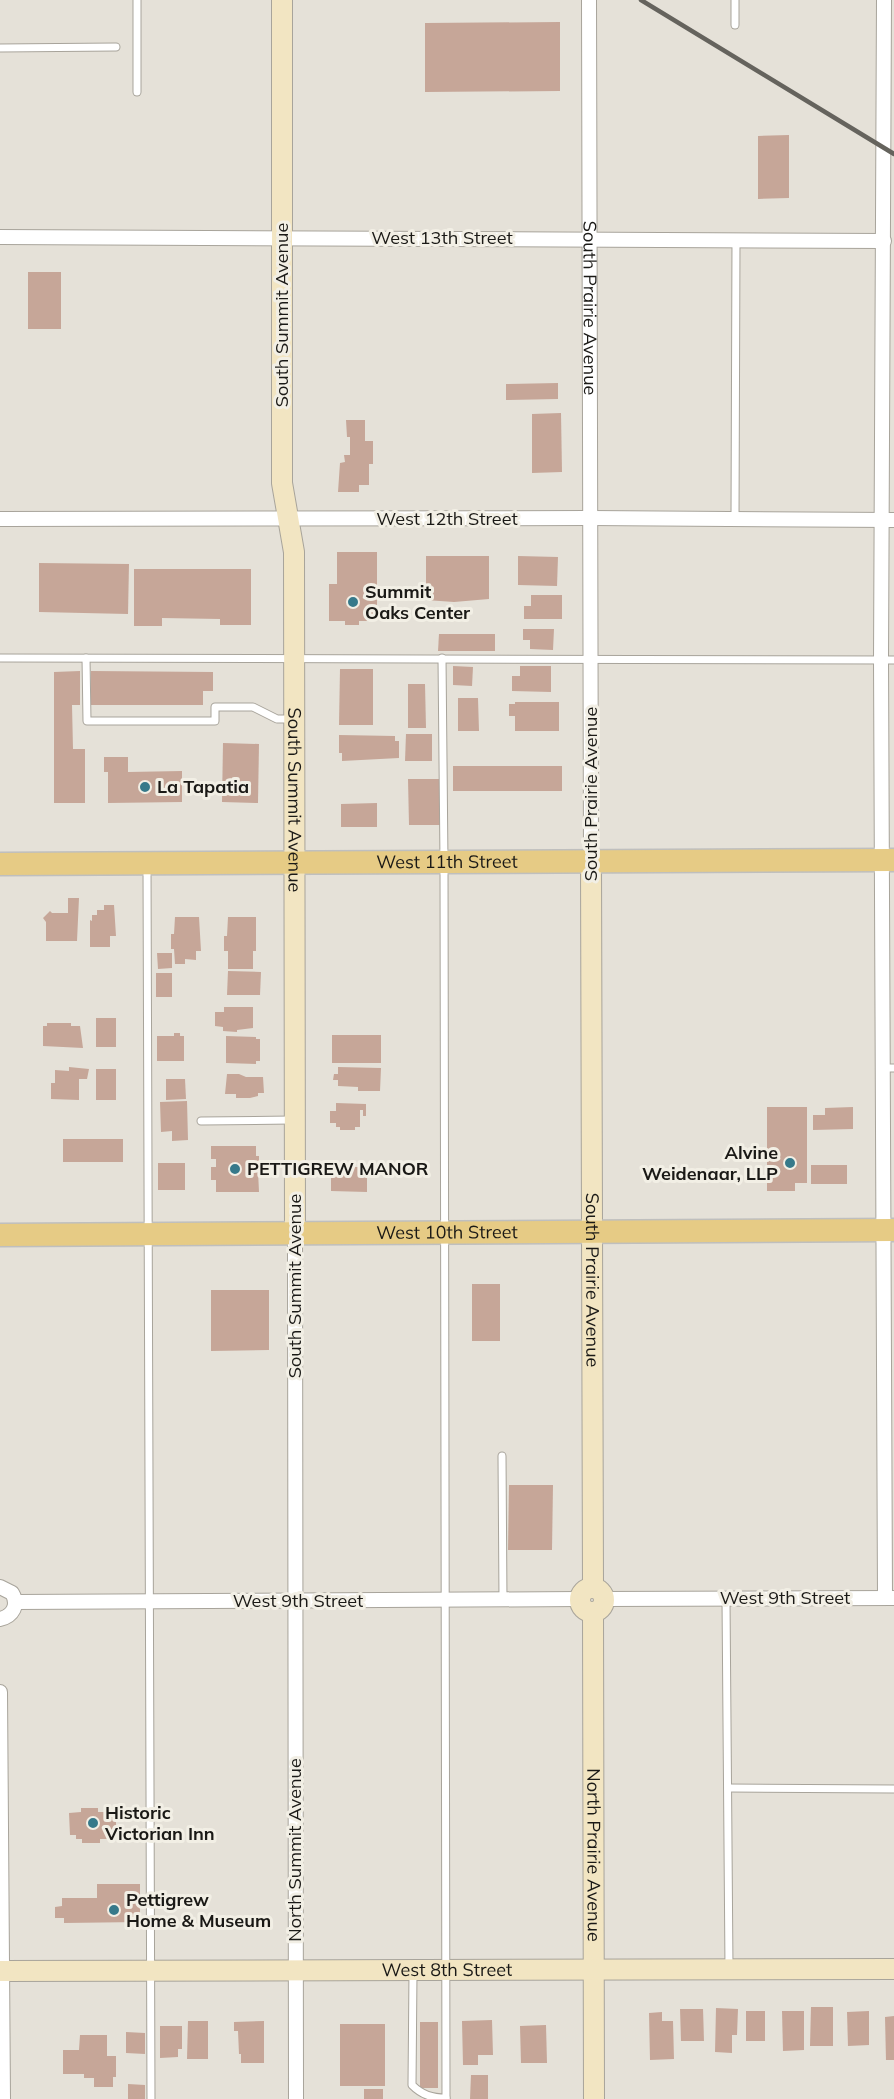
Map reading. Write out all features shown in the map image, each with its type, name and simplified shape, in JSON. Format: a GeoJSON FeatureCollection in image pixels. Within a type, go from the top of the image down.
{"type":"FeatureCollection","features":[{"type":"Feature","properties":{"kind":"main road","name":"West 11th Street"},"geometry":{"type":"LineString","coordinates":[[0,864],[888,860]]}},
{"type":"Feature","properties":{"kind":"main road","name":"West 10th Street"},"geometry":{"type":"LineString","coordinates":[[0,1235],[890,1230]]}},
{"type":"Feature","properties":{"kind":"street","name":"South Summit Avenue"},"geometry":{"type":"LineString","coordinates":[[282,0],[282,483],[294,552],[296,1601]]}},
{"type":"Feature","properties":{"kind":"street","name":"South Prairie Avenue"},"geometry":{"type":"LineString","coordinates":[[589,0],[592,1600]]}},
{"type":"Feature","properties":{"kind":"street"},"geometry":{"type":"LineString","coordinates":[[884,0],[889,241],[887,660],[884,768],[888,860],[890,1598]]}},
{"type":"Feature","properties":{"kind":"street","name":"West 13th Street"},"geometry":{"type":"LineString","coordinates":[[0,237],[889,241]]}},
{"type":"Feature","properties":{"kind":"street","name":"West 12th Street"},"geometry":{"type":"LineString","coordinates":[[0,519],[888,520]]}},
{"type":"Feature","properties":{"kind":"street"},"geometry":{"type":"LineString","coordinates":[[0,1587],[12,1593],[15,1602],[13,1612],[0,1619]]}},
{"type":"Feature","properties":{"kind":"street","name":"West 9th Street"},"geometry":{"type":"LineString","coordinates":[[15,1602],[890,1598]]}},
{"type":"Feature","properties":{"kind":"street","name":"North Prairie Avenue"},"geometry":{"type":"LineString","coordinates":[[592,1600],[594,2099]]}},
{"type":"Feature","properties":{"kind":"street","name":"North Summit Avenue"},"geometry":{"type":"LineString","coordinates":[[296,1601],[294,1970],[296,2099]]}},
{"type":"Feature","properties":{"kind":"street"},"geometry":{"type":"LineString","coordinates":[[0,1692],[3,2099]]}},
{"type":"Feature","properties":{"kind":"street","name":"West 8th Street"},"geometry":{"type":"LineString","coordinates":[[1,1971],[894,1969]]}},
{"type":"Feature","properties":{"kind":"lane"},"geometry":{"type":"LineString","coordinates":[[137,0],[137,92]]}},
{"type":"Feature","properties":{"kind":"lane"},"geometry":{"type":"LineString","coordinates":[[735,0],[735,25]]}},
{"type":"Feature","properties":{"kind":"lane"},"geometry":{"type":"LineString","coordinates":[[0,48],[116,46]]}},
{"type":"Feature","properties":{"kind":"lane"},"geometry":{"type":"LineString","coordinates":[[735,519],[736,239]]}},
{"type":"Feature","properties":{"kind":"lane"},"geometry":{"type":"LineString","coordinates":[[0,658],[887,660]]}},
{"type":"Feature","properties":{"kind":"lane"},"geometry":{"type":"LineString","coordinates":[[86,658],[87,721],[215,721],[215,706],[253,707],[277,719],[294,719]]}},
{"type":"Feature","properties":{"kind":"lane"},"geometry":{"type":"LineString","coordinates":[[413,1970],[412,2085],[420,2092],[435,2098],[446,2099],[442,658]]}},
{"type":"Feature","properties":{"kind":"lane"},"geometry":{"type":"LineString","coordinates":[[147,863],[151,2099]]}},
{"type":"Feature","properties":{"kind":"lane"},"geometry":{"type":"LineString","coordinates":[[201,1121],[295,1120]]}},
{"type":"Feature","properties":{"kind":"lane"},"geometry":{"type":"LineString","coordinates":[[502,1456],[503,1600]]}},
{"type":"Feature","properties":{"kind":"lane"},"geometry":{"type":"LineString","coordinates":[[726,1599],[729,1970]]}},
{"type":"Feature","properties":{"kind":"lane"},"geometry":{"type":"LineString","coordinates":[[728,1788],[894,1789]]}},
{"type":"Feature","properties":{"kind":"building"},"geometry":{"type":"Polygon","coordinates":[[[560,22],[560,91],[425,92],[425,23],[560,22]]]}},
{"type":"Feature","properties":{"kind":"building"},"geometry":{"type":"Polygon","coordinates":[[[789,135],[789,198],[758,199],[758,136],[789,135]]]}},
{"type":"Feature","properties":{"kind":"building"},"geometry":{"type":"Polygon","coordinates":[[[28,272],[61,272],[61,329],[28,329],[28,272]]]}},
{"type":"Feature","properties":{"kind":"building"},"geometry":{"type":"Polygon","coordinates":[[[558,383],[558,399],[506,400],[506,384],[558,383]]]}},
{"type":"Feature","properties":{"kind":"building"},"geometry":{"type":"Polygon","coordinates":[[[561,413],[562,472],[532,473],[532,414],[561,413]]]}},
{"type":"Feature","properties":{"kind":"building"},"geometry":{"type":"Polygon","coordinates":[[[346,420],[365,420],[365,441],[373,441],[373,464],[369,464],[369,485],[359,485],[359,492],[338,492],[340,463],[345,462],[344,455],[350,455],[350,437],[347,437],[346,420]]]}},
{"type":"Feature","properties":{"kind":"building","name":"Summit Oaks Center"},"geometry":{"type":"Polygon","coordinates":[[[337,552],[377,552],[377,621],[359,621],[359,625],[345,625],[345,621],[329,621],[329,584],[337,584],[337,552]]]}},
{"type":"Feature","properties":{"kind":"building"},"geometry":{"type":"Polygon","coordinates":[[[426,556],[489,556],[489,599],[454,602],[426,600],[426,556]]]}},
{"type":"Feature","properties":{"kind":"building"},"geometry":{"type":"Polygon","coordinates":[[[518,556],[558,557],[557,586],[518,585],[518,556]]]}},
{"type":"Feature","properties":{"kind":"building"},"geometry":{"type":"Polygon","coordinates":[[[39,563],[129,564],[128,614],[39,612],[39,563]]]}},
{"type":"Feature","properties":{"kind":"building"},"geometry":{"type":"Polygon","coordinates":[[[134,569],[251,569],[251,625],[220,625],[220,619],[162,618],[162,626],[134,626],[134,569]]]}},
{"type":"Feature","properties":{"kind":"building"},"geometry":{"type":"Polygon","coordinates":[[[531,595],[562,595],[562,619],[524,619],[524,606],[531,606],[531,595]]]}},
{"type":"Feature","properties":{"kind":"building"},"geometry":{"type":"Polygon","coordinates":[[[523,629],[554,629],[553,650],[530,649],[530,640],[523,640],[523,629]]]}},
{"type":"Feature","properties":{"kind":"building"},"geometry":{"type":"Polygon","coordinates":[[[439,634],[495,634],[495,651],[438,651],[439,634]]]}},
{"type":"Feature","properties":{"kind":"building"},"geometry":{"type":"Polygon","coordinates":[[[453,666],[473,667],[472,686],[453,685],[453,666]]]}},
{"type":"Feature","properties":{"kind":"building"},"geometry":{"type":"Polygon","coordinates":[[[520,666],[551,666],[551,692],[512,691],[512,676],[520,676],[520,666]]]}},
{"type":"Feature","properties":{"kind":"building"},"geometry":{"type":"Polygon","coordinates":[[[340,669],[373,669],[373,725],[339,725],[340,669]]]}},
{"type":"Feature","properties":{"kind":"building"},"geometry":{"type":"Polygon","coordinates":[[[80,671],[80,705],[72,705],[73,749],[85,749],[85,803],[54,803],[54,672],[80,671]]]}},
{"type":"Feature","properties":{"kind":"building"},"geometry":{"type":"Polygon","coordinates":[[[91,671],[213,672],[213,691],[203,691],[203,705],[91,705],[91,671]]]}},
{"type":"Feature","properties":{"kind":"building"},"geometry":{"type":"Polygon","coordinates":[[[408,684],[425,684],[426,728],[408,728],[408,684]]]}},
{"type":"Feature","properties":{"kind":"building"},"geometry":{"type":"Polygon","coordinates":[[[458,698],[478,698],[479,731],[458,731],[458,698]]]}},
{"type":"Feature","properties":{"kind":"building"},"geometry":{"type":"Polygon","coordinates":[[[515,702],[559,702],[559,731],[515,731],[515,716],[509,716],[509,704],[515,704],[515,702]]]}},
{"type":"Feature","properties":{"kind":"building"},"geometry":{"type":"Polygon","coordinates":[[[406,734],[432,734],[432,761],[405,761],[406,734]]]}},
{"type":"Feature","properties":{"kind":"building"},"geometry":{"type":"Polygon","coordinates":[[[339,735],[395,736],[395,741],[399,741],[399,758],[342,761],[342,753],[339,753],[339,735]]]}},
{"type":"Feature","properties":{"kind":"building"},"geometry":{"type":"Polygon","coordinates":[[[223,743],[259,744],[258,803],[222,802],[223,743]]]}},
{"type":"Feature","properties":{"kind":"building","name":"La Tapatia"},"geometry":{"type":"Polygon","coordinates":[[[104,757],[128,757],[128,772],[182,771],[182,802],[108,803],[108,772],[104,772],[104,757]]]}},
{"type":"Feature","properties":{"kind":"building"},"geometry":{"type":"Polygon","coordinates":[[[453,766],[562,766],[562,791],[453,791],[453,766]]]}},
{"type":"Feature","properties":{"kind":"building"},"geometry":{"type":"Polygon","coordinates":[[[408,779],[439,779],[440,825],[409,825],[408,779]]]}},
{"type":"Feature","properties":{"kind":"building"},"geometry":{"type":"Polygon","coordinates":[[[377,803],[377,827],[341,827],[341,804],[377,803]]]}},
{"type":"Feature","properties":{"kind":"building"},"geometry":{"type":"Polygon","coordinates":[[[68,898],[79,898],[77,941],[46,941],[46,922],[43,918],[50,911],[68,913],[68,898]]]}},
{"type":"Feature","properties":{"kind":"building"},"geometry":{"type":"Polygon","coordinates":[[[104,905],[114,905],[116,936],[110,936],[110,947],[90,947],[90,920],[92,921],[92,915],[97,915],[97,910],[104,910],[104,905]]]}},
{"type":"Feature","properties":{"kind":"building"},"geometry":{"type":"Polygon","coordinates":[[[175,917],[199,917],[201,951],[196,951],[196,960],[185,959],[185,964],[175,964],[174,949],[171,949],[171,934],[174,934],[175,917]]]}},
{"type":"Feature","properties":{"kind":"building"},"geometry":{"type":"Polygon","coordinates":[[[228,917],[256,917],[256,951],[253,951],[253,969],[228,969],[228,951],[224,951],[224,936],[227,936],[228,917]]]}},
{"type":"Feature","properties":{"kind":"building"},"geometry":{"type":"Polygon","coordinates":[[[157,953],[172,953],[172,968],[158,969],[157,953]]]}},
{"type":"Feature","properties":{"kind":"building"},"geometry":{"type":"Polygon","coordinates":[[[228,971],[261,972],[260,995],[227,995],[228,971]]]}},
{"type":"Feature","properties":{"kind":"building"},"geometry":{"type":"Polygon","coordinates":[[[156,973],[172,973],[172,997],[156,997],[156,973]]]}},
{"type":"Feature","properties":{"kind":"building"},"geometry":{"type":"Polygon","coordinates":[[[224,1007],[253,1007],[253,1028],[237,1030],[237,1032],[223,1031],[223,1027],[215,1026],[215,1012],[224,1012],[224,1007]]]}},
{"type":"Feature","properties":{"kind":"building"},"geometry":{"type":"Polygon","coordinates":[[[96,1018],[116,1018],[116,1047],[96,1047],[96,1018]]]}},
{"type":"Feature","properties":{"kind":"building"},"geometry":{"type":"Polygon","coordinates":[[[47,1023],[71,1023],[71,1026],[80,1026],[83,1048],[43,1046],[43,1026],[47,1026],[47,1023]]]}},
{"type":"Feature","properties":{"kind":"building"},"geometry":{"type":"Polygon","coordinates":[[[174,1033],[184,1036],[184,1061],[157,1061],[157,1036],[174,1036],[174,1033]]]}},
{"type":"Feature","properties":{"kind":"building"},"geometry":{"type":"Polygon","coordinates":[[[332,1035],[381,1035],[381,1063],[332,1063],[332,1035]]]}},
{"type":"Feature","properties":{"kind":"building"},"geometry":{"type":"Polygon","coordinates":[[[226,1036],[260,1039],[260,1061],[256,1061],[256,1064],[226,1063],[226,1036]]]}},
{"type":"Feature","properties":{"kind":"building"},"geometry":{"type":"Polygon","coordinates":[[[69,1067],[89,1069],[87,1079],[79,1079],[79,1100],[51,1099],[51,1083],[55,1083],[55,1070],[69,1071],[69,1067]]]}},
{"type":"Feature","properties":{"kind":"building"},"geometry":{"type":"Polygon","coordinates":[[[338,1067],[381,1068],[380,1091],[358,1091],[358,1087],[338,1086],[338,1080],[333,1080],[334,1074],[338,1074],[338,1067]]]}},
{"type":"Feature","properties":{"kind":"building"},"geometry":{"type":"Polygon","coordinates":[[[96,1069],[116,1069],[116,1100],[96,1100],[96,1069]]]}},
{"type":"Feature","properties":{"kind":"building"},"geometry":{"type":"Polygon","coordinates":[[[227,1074],[263,1077],[264,1093],[258,1093],[258,1096],[250,1098],[236,1098],[236,1094],[225,1094],[227,1074]]]}},
{"type":"Feature","properties":{"kind":"building"},"geometry":{"type":"Polygon","coordinates":[[[166,1079],[185,1079],[186,1099],[166,1100],[166,1079]]]}},
{"type":"Feature","properties":{"kind":"building"},"geometry":{"type":"Polygon","coordinates":[[[187,1101],[188,1140],[172,1141],[172,1131],[161,1132],[160,1102],[187,1101]]]}},
{"type":"Feature","properties":{"kind":"building"},"geometry":{"type":"Polygon","coordinates":[[[336,1103],[366,1104],[366,1116],[363,1116],[363,1110],[360,1110],[360,1127],[355,1127],[355,1130],[340,1130],[340,1127],[336,1127],[336,1123],[330,1123],[330,1111],[336,1111],[336,1103]]]}},
{"type":"Feature","properties":{"kind":"building"},"geometry":{"type":"Polygon","coordinates":[[[767,1107],[807,1107],[807,1183],[795,1183],[795,1191],[767,1191],[767,1107]]]}},
{"type":"Feature","properties":{"kind":"building"},"geometry":{"type":"Polygon","coordinates":[[[853,1107],[853,1129],[813,1130],[813,1115],[825,1115],[825,1108],[853,1107]]]}},
{"type":"Feature","properties":{"kind":"building"},"geometry":{"type":"Polygon","coordinates":[[[63,1139],[123,1139],[123,1162],[63,1162],[63,1139]]]}},
{"type":"Feature","properties":{"kind":"building","name":"PETTIGREW MANOR"},"geometry":{"type":"Polygon","coordinates":[[[211,1146],[256,1146],[256,1156],[259,1156],[259,1192],[216,1192],[216,1180],[211,1180],[211,1167],[216,1167],[216,1159],[211,1159],[211,1146]]]}},
{"type":"Feature","properties":{"kind":"building"},"geometry":{"type":"Polygon","coordinates":[[[158,1163],[185,1163],[185,1190],[158,1190],[158,1163]]]}},
{"type":"Feature","properties":{"kind":"building"},"geometry":{"type":"Polygon","coordinates":[[[811,1165],[847,1165],[847,1184],[811,1184],[811,1165]]]}},
{"type":"Feature","properties":{"kind":"building"},"geometry":{"type":"Polygon","coordinates":[[[367,1167],[367,1192],[331,1191],[331,1168],[367,1167]]]}},
{"type":"Feature","properties":{"kind":"building"},"geometry":{"type":"Polygon","coordinates":[[[472,1284],[500,1284],[500,1341],[472,1341],[472,1284]]]}},
{"type":"Feature","properties":{"kind":"building"},"geometry":{"type":"Polygon","coordinates":[[[211,1290],[269,1290],[269,1350],[211,1351],[211,1290]]]}},
{"type":"Feature","properties":{"kind":"building"},"geometry":{"type":"Polygon","coordinates":[[[509,1485],[553,1485],[552,1550],[508,1550],[509,1485]]]}},
{"type":"Feature","properties":{"kind":"building","name":"Historic Victorian Inn"},"geometry":{"type":"Polygon","coordinates":[[[81,1808],[98,1808],[98,1812],[116,1812],[114,1839],[100,1839],[100,1843],[82,1843],[82,1839],[76,1839],[76,1835],[70,1835],[69,1813],[81,1812],[81,1808]]]}},
{"type":"Feature","properties":{"kind":"building"},"geometry":{"type":"Polygon","coordinates":[[[97,1884],[140,1884],[140,1922],[64,1923],[64,1918],[55,1918],[55,1907],[62,1906],[62,1898],[97,1898],[97,1884]]]}},
{"type":"Feature","properties":{"kind":"building"},"geometry":{"type":"Polygon","coordinates":[[[811,2007],[833,2007],[833,2046],[810,2046],[811,2007]]]}},
{"type":"Feature","properties":{"kind":"building"},"geometry":{"type":"Polygon","coordinates":[[[716,2008],[738,2009],[737,2035],[732,2035],[732,2053],[715,2052],[716,2008]]]}},
{"type":"Feature","properties":{"kind":"building"},"geometry":{"type":"Polygon","coordinates":[[[680,2009],[703,2009],[704,2041],[681,2041],[680,2009]]]}},
{"type":"Feature","properties":{"kind":"building"},"geometry":{"type":"Polygon","coordinates":[[[746,2011],[765,2011],[765,2041],[746,2041],[746,2011]]]}},
{"type":"Feature","properties":{"kind":"building"},"geometry":{"type":"Polygon","coordinates":[[[782,2011],[804,2011],[804,2050],[783,2051],[782,2011]]]}},
{"type":"Feature","properties":{"kind":"building"},"geometry":{"type":"Polygon","coordinates":[[[869,2011],[869,2045],[848,2046],[847,2012],[869,2011]]]}},
{"type":"Feature","properties":{"kind":"building"},"geometry":{"type":"Polygon","coordinates":[[[662,2012],[662,2021],[673,2021],[674,2059],[650,2060],[649,2013],[662,2012]]]}},
{"type":"Feature","properties":{"kind":"building"},"geometry":{"type":"Polygon","coordinates":[[[894,2016],[894,2060],[886,2060],[885,2017],[894,2016]]]}},
{"type":"Feature","properties":{"kind":"building"},"geometry":{"type":"Polygon","coordinates":[[[492,2020],[493,2055],[478,2055],[478,2065],[463,2065],[462,2021],[492,2020]]]}},
{"type":"Feature","properties":{"kind":"building"},"geometry":{"type":"Polygon","coordinates":[[[188,2021],[208,2021],[208,2059],[187,2059],[188,2021]]]}},
{"type":"Feature","properties":{"kind":"building"},"geometry":{"type":"Polygon","coordinates":[[[264,2021],[264,2063],[241,2063],[238,2031],[234,2031],[234,2022],[264,2021]]]}},
{"type":"Feature","properties":{"kind":"building"},"geometry":{"type":"Polygon","coordinates":[[[420,2022],[438,2022],[438,2088],[420,2088],[420,2022]]]}},
{"type":"Feature","properties":{"kind":"building"},"geometry":{"type":"Polygon","coordinates":[[[340,2024],[385,2024],[385,2086],[340,2086],[340,2024]]]}},
{"type":"Feature","properties":{"kind":"building"},"geometry":{"type":"Polygon","coordinates":[[[546,2025],[547,2063],[521,2063],[520,2026],[546,2025]]]}},
{"type":"Feature","properties":{"kind":"building"},"geometry":{"type":"Polygon","coordinates":[[[160,2026],[182,2026],[182,2049],[178,2049],[178,2057],[160,2058],[160,2026]]]}},
{"type":"Feature","properties":{"kind":"building"},"geometry":{"type":"Polygon","coordinates":[[[126,2032],[145,2033],[145,2054],[126,2053],[126,2032]]]}},
{"type":"Feature","properties":{"kind":"building"},"geometry":{"type":"Polygon","coordinates":[[[80,2035],[107,2035],[107,2056],[116,2056],[116,2077],[113,2077],[113,2087],[94,2087],[94,2078],[84,2078],[84,2074],[63,2074],[63,2050],[79,2050],[80,2035]]]}},
{"type":"Feature","properties":{"kind":"building"},"geometry":{"type":"Polygon","coordinates":[[[471,2075],[488,2075],[488,2099],[470,2099],[471,2075]]]}},
{"type":"Feature","properties":{"kind":"building"},"geometry":{"type":"Polygon","coordinates":[[[128,2084],[145,2085],[145,2099],[128,2099],[128,2084]]]}},
{"type":"Feature","properties":{"kind":"building"},"geometry":{"type":"Polygon","coordinates":[[[364,2089],[383,2089],[383,2099],[364,2099],[364,2089]]]}},
{"type":"Feature","properties":{"kind":"railway"},"geometry":{"type":"LineString","coordinates":[[641,0],[894,154]]}},
{"type":"Feature","properties":{"kind":"place","name":"Summit Oaks Center"},"geometry":{"type":"Point","coordinates":[353,602]}},
{"type":"Feature","properties":{"kind":"place","name":"La Tapatia"},"geometry":{"type":"Point","coordinates":[145,787]}},
{"type":"Feature","properties":{"kind":"place","name":"Alvine Weidenaar, LLP"},"geometry":{"type":"Point","coordinates":[790,1163]}},
{"type":"Feature","properties":{"kind":"place","name":"PETTIGREW MANOR"},"geometry":{"type":"Point","coordinates":[235,1169]}},
{"type":"Feature","properties":{"kind":"place","name":"Historic Victorian Inn"},"geometry":{"type":"Point","coordinates":[93,1823]}},
{"type":"Feature","properties":{"kind":"place","name":"Pettigrew Home & Museum"},"geometry":{"type":"Point","coordinates":[114,1910]}}]}
